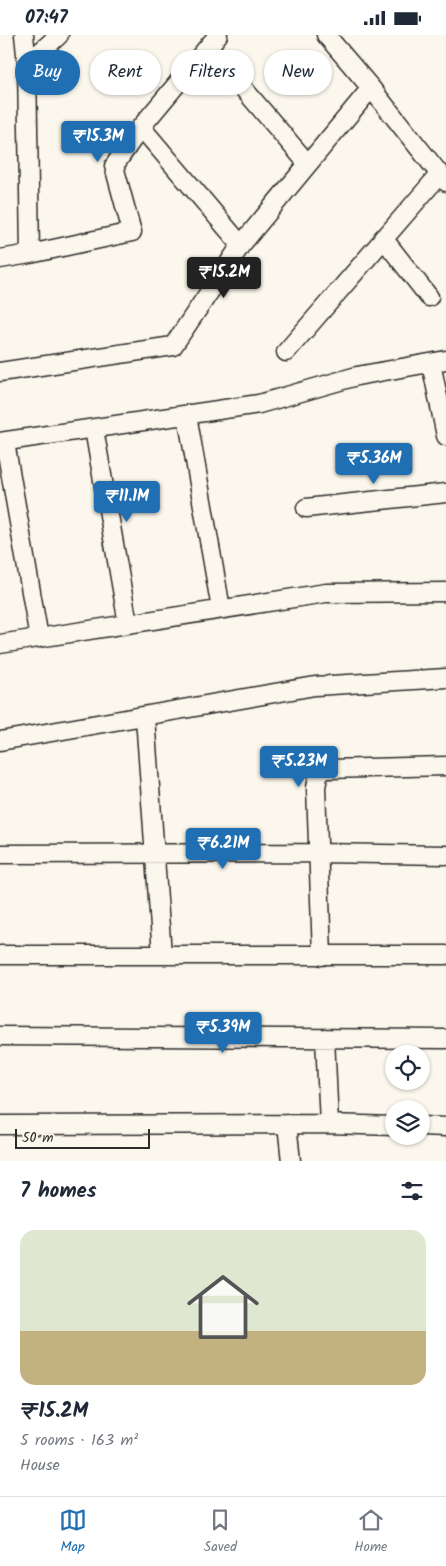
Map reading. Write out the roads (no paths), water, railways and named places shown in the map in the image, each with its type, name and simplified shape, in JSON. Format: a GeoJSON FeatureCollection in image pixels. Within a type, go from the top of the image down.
{"type":"FeatureCollection","features":[{"type":"Feature","properties":{"kind":"street"},"geometry":{"type":"LineString","coordinates":[[24,35],[26,50]]}},
{"type":"Feature","properties":{"kind":"street"},"geometry":{"type":"LineString","coordinates":[[42,50],[59,35]]}},
{"type":"Feature","properties":{"kind":"street"},"geometry":{"type":"LineString","coordinates":[[286,352],[383,238],[443,179],[372,88],[326,35]]}},
{"type":"Feature","properties":{"kind":"street"},"geometry":{"type":"LineString","coordinates":[[0,259],[30,255],[132,232],[114,166],[141,127],[213,41],[308,164]]}},
{"type":"Feature","properties":{"kind":"street"},"geometry":{"type":"LineString","coordinates":[[0,372],[173,346],[241,245],[372,88]]}},
{"type":"Feature","properties":{"kind":"street"},"geometry":{"type":"LineString","coordinates":[[27,95],[30,255]]}},
{"type":"Feature","properties":{"kind":"street"},"geometry":{"type":"LineString","coordinates":[[141,127],[241,245]]}},
{"type":"Feature","properties":{"kind":"street"},"geometry":{"type":"LineString","coordinates":[[383,238],[429,297]]}},
{"type":"Feature","properties":{"kind":"street"},"geometry":{"type":"LineString","coordinates":[[39,638],[3,442],[259,404],[357,376],[438,361],[446,437]]}},
{"type":"Feature","properties":{"kind":"street"},"geometry":{"type":"LineString","coordinates":[[187,415],[221,609]]}},
{"type":"Feature","properties":{"kind":"street"},"geometry":{"type":"LineString","coordinates":[[94,429],[128,624]]}},
{"type":"Feature","properties":{"kind":"street"},"geometry":{"type":"LineString","coordinates":[[306,508],[446,493]]}},
{"type":"Feature","properties":{"kind":"street"},"geometry":{"type":"LineString","coordinates":[[0,644],[326,593],[446,592]]}},
{"type":"Feature","properties":{"kind":"street"},"geometry":{"type":"LineString","coordinates":[[0,741],[315,686],[446,679]]}},
{"type":"Feature","properties":{"kind":"street"},"geometry":{"type":"LineString","coordinates":[[145,717],[162,955]]}},
{"type":"Feature","properties":{"kind":"street"},"geometry":{"type":"LineString","coordinates":[[322,956],[316,787],[319,773],[328,769],[446,766]]}},
{"type":"Feature","properties":{"kind":"street"},"geometry":{"type":"LineString","coordinates":[[0,855],[318,853],[446,855]]}},
{"type":"Feature","properties":{"kind":"street"},"geometry":{"type":"LineString","coordinates":[[0,955],[446,955]]}},
{"type":"Feature","properties":{"kind":"street"},"geometry":{"type":"LineString","coordinates":[[0,1036],[446,1039]]}},
{"type":"Feature","properties":{"kind":"street"},"geometry":{"type":"LineString","coordinates":[[325,1038],[329,1124]]}},
{"type":"Feature","properties":{"kind":"street"},"geometry":{"type":"LineString","coordinates":[[287,1124],[291,1161]]}},
{"type":"Feature","properties":{"kind":"street"},"geometry":{"type":"LineString","coordinates":[[0,1125],[329,1124],[385,1126]]}},
{"type":"Feature","properties":{"kind":"street"},"geometry":{"type":"LineString","coordinates":[[430,1126],[446,1127]]}}]}
